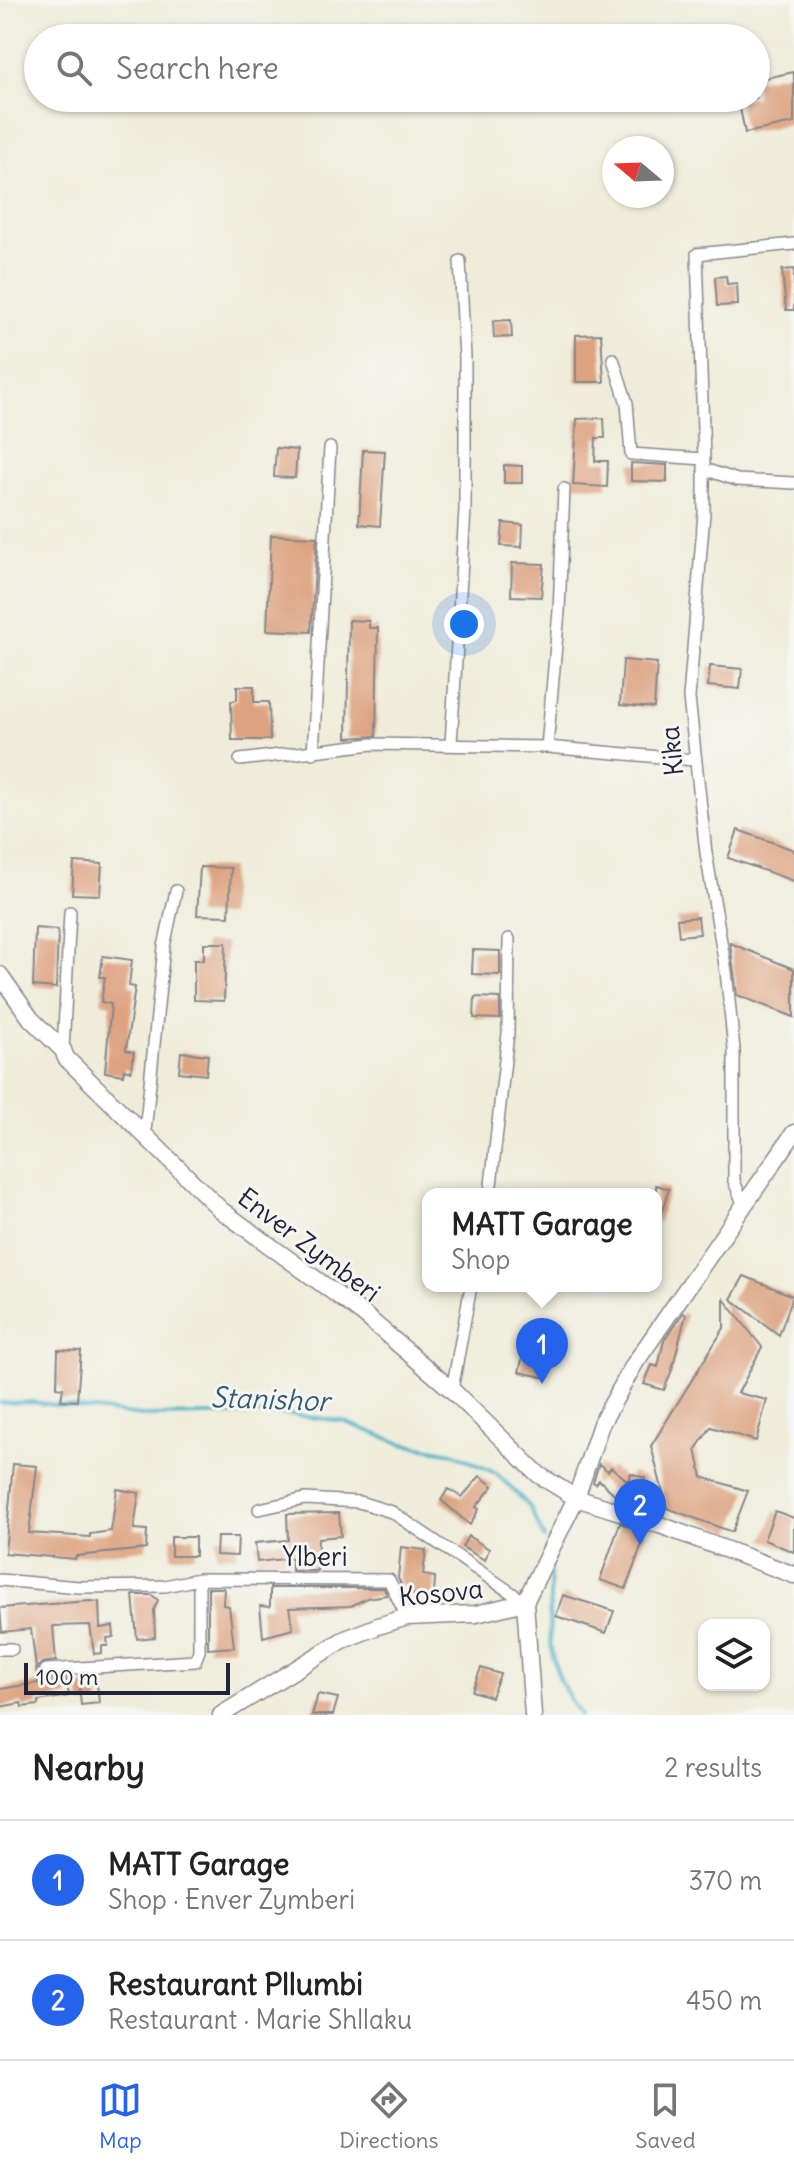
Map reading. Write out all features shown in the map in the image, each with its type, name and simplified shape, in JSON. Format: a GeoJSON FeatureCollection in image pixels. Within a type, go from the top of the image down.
{"type":"FeatureCollection","features":[{"type":"Feature","properties":{"kind":"street","name":"Kika"},"geometry":{"type":"LineString","coordinates":[[744,1206],[734,1181],[734,1050],[726,971],[694,760],[689,698],[704,464],[697,254],[794,244]]}},
{"type":"Feature","properties":{"kind":"street"},"geometry":{"type":"LineString","coordinates":[[451,744],[465,510],[465,358],[460,261]]}},
{"type":"Feature","properties":{"kind":"street"},"geometry":{"type":"LineString","coordinates":[[613,359],[627,403],[631,454],[704,464],[737,480],[794,483]]}},
{"type":"Feature","properties":{"kind":"street"},"geometry":{"type":"LineString","coordinates":[[313,753],[330,448]]}},
{"type":"Feature","properties":{"kind":"street"},"geometry":{"type":"LineString","coordinates":[[547,747],[559,611],[564,489]]}},
{"type":"Feature","properties":{"kind":"street"},"geometry":{"type":"LineString","coordinates":[[240,760],[372,744],[547,747],[694,760]]}},
{"type":"Feature","properties":{"kind":"street"},"geometry":{"type":"LineString","coordinates":[[145,1132],[164,947],[176,891]]}},
{"type":"Feature","properties":{"kind":"street"},"geometry":{"type":"LineString","coordinates":[[63,1050],[70,912]]}},
{"type":"Feature","properties":{"kind":"street"},"geometry":{"type":"LineString","coordinates":[[491,1188],[508,1033],[509,939]]}},
{"type":"Feature","properties":{"kind":"street","name":"Enver Zymberi"},"geometry":{"type":"LineString","coordinates":[[0,975],[31,1019],[63,1050],[66,1058],[145,1132],[175,1168],[221,1210],[362,1313],[452,1390],[539,1475],[576,1498],[652,1522],[794,1575]]}},
{"type":"Feature","properties":{"kind":"street"},"geometry":{"type":"LineString","coordinates":[[533,1715],[525,1602],[576,1498],[601,1424],[635,1363],[794,1133]]}},
{"type":"Feature","properties":{"kind":"street"},"geometry":{"type":"LineString","coordinates":[[452,1390],[470,1292]]}},
{"type":"Feature","properties":{"kind":"street"},"geometry":{"type":"LineString","coordinates":[[259,1509],[305,1499],[359,1502],[392,1512],[525,1602]]}},
{"type":"Feature","properties":{"kind":"street"},"geometry":{"type":"LineString","coordinates":[[46,1670],[195,1661],[199,1651],[199,1579]]}},
{"type":"Feature","properties":{"kind":"street","name":"Ylberi"},"geometry":{"type":"LineString","coordinates":[[0,1580],[61,1582],[79,1587],[165,1586],[199,1579],[389,1580],[407,1617]]}},
{"type":"Feature","properties":{"kind":"street","name":"Kosova"},"geometry":{"type":"LineString","coordinates":[[221,1715],[343,1640],[407,1617],[476,1614],[525,1602]]}},
{"type":"Feature","properties":{"kind":"building"},"geometry":{"type":"Polygon","coordinates":[[[794,72],[794,123],[745,133],[741,112],[770,112],[770,77],[794,72]]]}},
{"type":"Feature","properties":{"kind":"building"},"geometry":{"type":"Polygon","coordinates":[[[794,269],[794,310],[786,310],[782,270],[794,269]]]}},
{"type":"Feature","properties":{"kind":"building"},"geometry":{"type":"Polygon","coordinates":[[[726,276],[727,284],[737,283],[738,305],[717,306],[715,277],[726,276]]]}},
{"type":"Feature","properties":{"kind":"building"},"geometry":{"type":"Polygon","coordinates":[[[511,320],[512,337],[494,338],[493,321],[511,320]]]}},
{"type":"Feature","properties":{"kind":"building"},"geometry":{"type":"Polygon","coordinates":[[[601,334],[604,382],[576,382],[576,335],[601,334]]]}},
{"type":"Feature","properties":{"kind":"building"},"geometry":{"type":"Polygon","coordinates":[[[604,418],[605,438],[596,438],[595,461],[608,461],[607,487],[573,485],[577,419],[604,418]]]}},
{"type":"Feature","properties":{"kind":"building"},"geometry":{"type":"Polygon","coordinates":[[[276,448],[297,450],[295,478],[274,477],[276,448]]]}},
{"type":"Feature","properties":{"kind":"building"},"geometry":{"type":"Polygon","coordinates":[[[363,450],[385,451],[380,526],[359,524],[363,450]]]}},
{"type":"Feature","properties":{"kind":"building"},"geometry":{"type":"Polygon","coordinates":[[[631,463],[667,465],[667,482],[631,481],[631,463]]]}},
{"type":"Feature","properties":{"kind":"building"},"geometry":{"type":"Polygon","coordinates":[[[504,465],[522,466],[522,483],[504,483],[504,465]]]}},
{"type":"Feature","properties":{"kind":"building"},"geometry":{"type":"Polygon","coordinates":[[[503,523],[523,525],[522,547],[501,546],[503,523]]]}},
{"type":"Feature","properties":{"kind":"building"},"geometry":{"type":"Polygon","coordinates":[[[271,535],[317,537],[311,632],[267,630],[271,535]]]}},
{"type":"Feature","properties":{"kind":"building"},"geometry":{"type":"Polygon","coordinates":[[[512,563],[544,564],[541,597],[511,596],[512,563]]]}},
{"type":"Feature","properties":{"kind":"building"},"geometry":{"type":"Polygon","coordinates":[[[349,620],[369,621],[369,628],[378,628],[376,736],[347,738],[349,620]]]}},
{"type":"Feature","properties":{"kind":"building"},"geometry":{"type":"Polygon","coordinates":[[[623,660],[657,663],[654,708],[620,705],[623,660]]]}},
{"type":"Feature","properties":{"kind":"building"},"geometry":{"type":"Polygon","coordinates":[[[710,666],[742,669],[740,689],[708,686],[710,666]]]}},
{"type":"Feature","properties":{"kind":"building"},"geometry":{"type":"Polygon","coordinates":[[[237,686],[254,686],[254,702],[269,702],[270,740],[232,740],[231,701],[237,700],[237,686]]]}},
{"type":"Feature","properties":{"kind":"building"},"geometry":{"type":"Polygon","coordinates":[[[738,830],[794,850],[794,881],[728,858],[738,830]]]}},
{"type":"Feature","properties":{"kind":"building"},"geometry":{"type":"Polygon","coordinates":[[[74,862],[102,864],[100,895],[72,894],[74,862]]]}},
{"type":"Feature","properties":{"kind":"building"},"geometry":{"type":"Polygon","coordinates":[[[200,867],[231,868],[229,916],[197,915],[200,867]]]}},
{"type":"Feature","properties":{"kind":"building"},"geometry":{"type":"Polygon","coordinates":[[[698,917],[700,934],[679,936],[677,919],[698,917]]]}},
{"type":"Feature","properties":{"kind":"building"},"geometry":{"type":"Polygon","coordinates":[[[35,928],[58,930],[56,988],[33,986],[35,928]]]}},
{"type":"Feature","properties":{"kind":"building"},"geometry":{"type":"Polygon","coordinates":[[[204,943],[226,943],[224,1001],[194,1000],[194,960],[204,960],[204,943]]]}},
{"type":"Feature","properties":{"kind":"building"},"geometry":{"type":"Polygon","coordinates":[[[730,943],[794,969],[794,1017],[737,995],[730,943]]]}},
{"type":"Feature","properties":{"kind":"building"},"geometry":{"type":"Polygon","coordinates":[[[473,950],[500,951],[500,975],[472,974],[473,950]]]}},
{"type":"Feature","properties":{"kind":"building"},"geometry":{"type":"Polygon","coordinates":[[[103,956],[132,960],[129,986],[135,987],[126,1050],[134,1052],[131,1071],[124,1069],[123,1075],[105,1072],[111,1004],[101,1002],[105,977],[100,977],[103,956]]]}},
{"type":"Feature","properties":{"kind":"building"},"geometry":{"type":"Polygon","coordinates":[[[475,997],[500,998],[500,1019],[474,1018],[475,997]]]}},
{"type":"Feature","properties":{"kind":"building"},"geometry":{"type":"Polygon","coordinates":[[[181,1052],[208,1055],[206,1075],[179,1072],[181,1052]]]}},
{"type":"Feature","properties":{"kind":"building"},"geometry":{"type":"Polygon","coordinates":[[[656,1185],[669,1189],[662,1211],[662,1188],[656,1188],[656,1185]]]}},
{"type":"Feature","properties":{"kind":"building"},"geometry":{"type":"Polygon","coordinates":[[[744,1276],[793,1296],[779,1335],[731,1299],[744,1276]]]}},
{"type":"Feature","properties":{"kind":"building"},"geometry":{"type":"Polygon","coordinates":[[[724,1299],[762,1347],[738,1393],[767,1400],[756,1441],[711,1427],[696,1449],[702,1477],[748,1491],[732,1532],[667,1508],[651,1446],[724,1328],[724,1299]]]}},
{"type":"Feature","properties":{"kind":"building"},"geometry":{"type":"Polygon","coordinates":[[[683,1313],[686,1314],[664,1390],[644,1384],[652,1365],[658,1367],[664,1340],[683,1313]]]}},
{"type":"Feature","properties":{"kind":"building"},"geometry":{"type":"Polygon","coordinates":[[[530,1327],[557,1333],[547,1378],[519,1372],[530,1327]]]}},
{"type":"Feature","properties":{"kind":"building"},"geometry":{"type":"Polygon","coordinates":[[[58,1350],[81,1351],[77,1401],[61,1400],[63,1388],[57,1387],[58,1350]]]}},
{"type":"Feature","properties":{"kind":"building"},"geometry":{"type":"Polygon","coordinates":[[[13,1464],[37,1466],[29,1533],[90,1537],[90,1534],[111,1531],[117,1489],[139,1493],[134,1529],[147,1530],[146,1549],[76,1556],[75,1559],[5,1553],[13,1464]]]}},
{"type":"Feature","properties":{"kind":"building"},"geometry":{"type":"Polygon","coordinates":[[[599,1464],[608,1471],[611,1467],[628,1481],[631,1473],[645,1478],[636,1504],[619,1498],[599,1480],[596,1484],[593,1482],[599,1464]]]}},
{"type":"Feature","properties":{"kind":"building"},"geometry":{"type":"Polygon","coordinates":[[[480,1476],[493,1486],[476,1507],[479,1509],[470,1525],[441,1500],[448,1489],[462,1497],[480,1476]]]}},
{"type":"Feature","properties":{"kind":"building"},"geometry":{"type":"Polygon","coordinates":[[[775,1511],[794,1518],[794,1552],[764,1540],[775,1511]]]}},
{"type":"Feature","properties":{"kind":"building"},"geometry":{"type":"Polygon","coordinates":[[[339,1513],[341,1536],[318,1538],[317,1571],[292,1571],[292,1558],[257,1562],[255,1543],[288,1540],[287,1514],[339,1513]]]}},
{"type":"Feature","properties":{"kind":"building"},"geometry":{"type":"Polygon","coordinates":[[[620,1523],[646,1532],[626,1589],[600,1580],[620,1523]]]}},
{"type":"Feature","properties":{"kind":"building"},"geometry":{"type":"Polygon","coordinates":[[[468,1536],[489,1549],[485,1560],[462,1547],[468,1536]]]}},
{"type":"Feature","properties":{"kind":"building"},"geometry":{"type":"Polygon","coordinates":[[[171,1537],[195,1537],[195,1556],[171,1556],[171,1537]]]}},
{"type":"Feature","properties":{"kind":"building"},"geometry":{"type":"Polygon","coordinates":[[[217,1537],[238,1537],[237,1556],[216,1555],[217,1537]]]}},
{"type":"Feature","properties":{"kind":"building"},"geometry":{"type":"Polygon","coordinates":[[[401,1547],[426,1550],[423,1575],[435,1577],[434,1597],[405,1593],[398,1578],[401,1547]]]}},
{"type":"Feature","properties":{"kind":"building"},"geometry":{"type":"Polygon","coordinates":[[[208,1588],[224,1588],[223,1605],[229,1606],[234,1647],[208,1649],[208,1588]]]}},
{"type":"Feature","properties":{"kind":"building"},"geometry":{"type":"Polygon","coordinates":[[[270,1588],[384,1588],[387,1595],[367,1598],[351,1606],[289,1608],[293,1629],[263,1637],[260,1606],[270,1607],[270,1588]]]}},
{"type":"Feature","properties":{"kind":"building"},"geometry":{"type":"Polygon","coordinates":[[[133,1595],[152,1595],[158,1600],[154,1610],[155,1637],[137,1639],[133,1595]]]}},
{"type":"Feature","properties":{"kind":"building"},"geometry":{"type":"Polygon","coordinates":[[[563,1595],[614,1611],[606,1633],[556,1616],[563,1595]]]}},
{"type":"Feature","properties":{"kind":"building"},"geometry":{"type":"Polygon","coordinates":[[[99,1602],[100,1628],[113,1626],[114,1637],[107,1638],[108,1646],[102,1646],[102,1653],[94,1654],[90,1625],[53,1626],[56,1661],[42,1663],[38,1667],[43,1678],[66,1677],[69,1696],[38,1701],[38,1705],[22,1707],[21,1703],[0,1707],[0,1689],[38,1683],[31,1629],[2,1632],[0,1608],[99,1602]]]}},
{"type":"Feature","properties":{"kind":"building"},"geometry":{"type":"Polygon","coordinates":[[[481,1668],[500,1674],[491,1697],[472,1691],[481,1668]]]}},
{"type":"Feature","properties":{"kind":"building"},"geometry":{"type":"Polygon","coordinates":[[[97,1683],[99,1703],[81,1705],[79,1686],[97,1683]]]}},
{"type":"Feature","properties":{"kind":"building"},"geometry":{"type":"Polygon","coordinates":[[[318,1694],[338,1698],[333,1715],[312,1715],[318,1694]]]}},
{"type":"Feature","properties":{"kind":"waterway","name":"Stanishor"},"geometry":{"type":"LineString","coordinates":[[0,1403],[31,1402],[142,1416],[285,1414],[342,1421],[403,1444],[453,1453],[497,1474],[530,1507],[544,1538]]}},
{"type":"Feature","properties":{"kind":"waterway","name":"Stanishor"},"geometry":{"type":"LineString","coordinates":[[550,1564],[550,1642],[553,1658],[558,1675],[580,1715]]}},
{"type":"Feature","properties":{"kind":"place","name":"MATT Garage"},"geometry":{"type":"Point","coordinates":[542,1384]}},
{"type":"Feature","properties":{"kind":"place","name":"Restaurant Pllumbi"},"geometry":{"type":"Point","coordinates":[640,1545]}}]}
